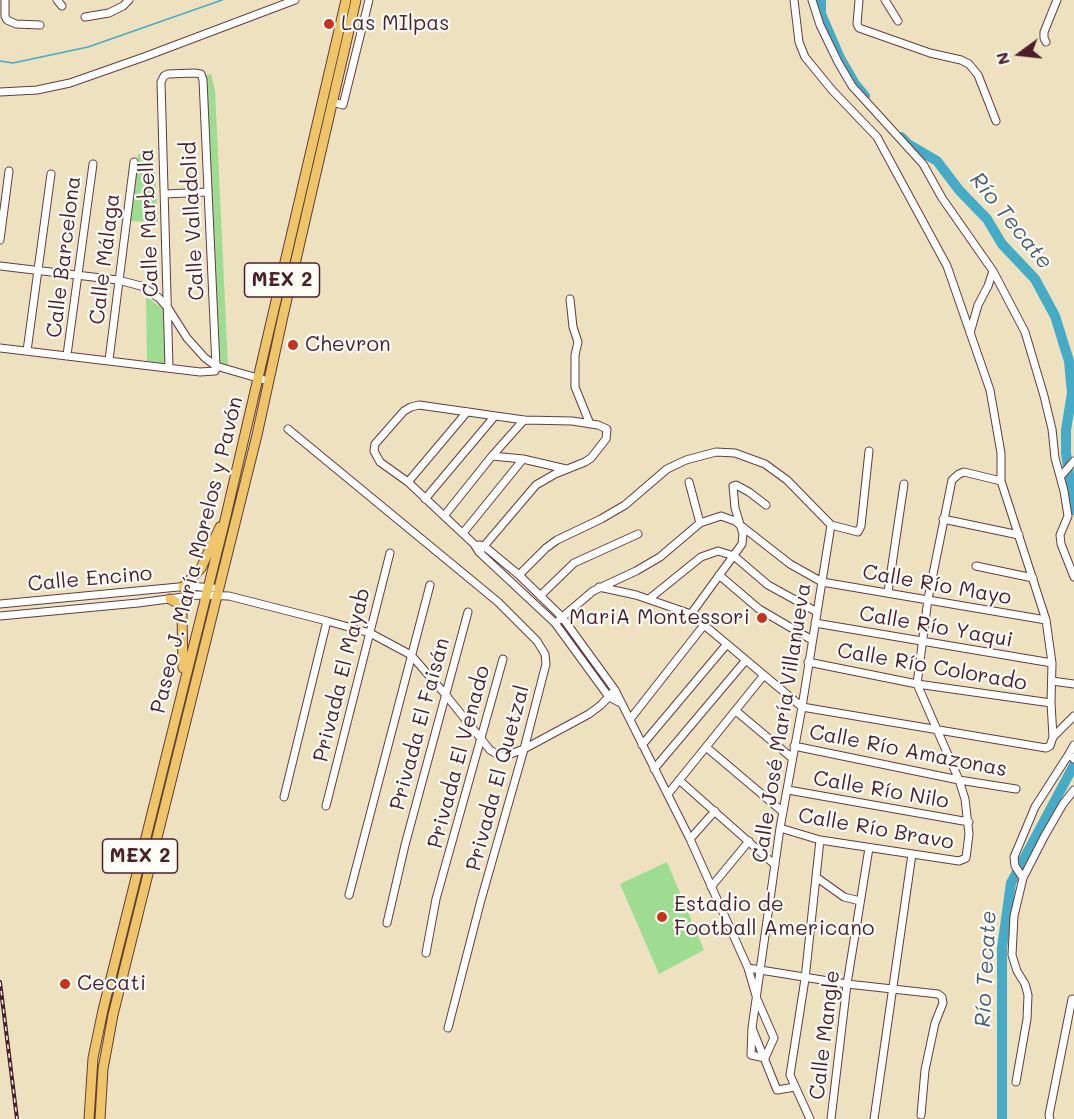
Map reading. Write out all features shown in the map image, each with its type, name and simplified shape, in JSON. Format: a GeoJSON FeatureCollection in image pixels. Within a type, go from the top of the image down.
{"type":"FeatureCollection","features":[{"type":"Feature","properties":{"kind":"highway","name":"Paseo J. María Morelos y Pavón"},"geometry":{"type":"LineString","coordinates":[[100,1119],[103,1069],[113,1015],[257,435],[264,380],[346,0]]}},
{"type":"Feature","properties":{"kind":"highway","name":"Paseo J. María Morelos y Pavón"},"geometry":{"type":"LineString","coordinates":[[89,1119],[93,1058],[103,1010],[206,591],[264,380],[356,0]]}},
{"type":"Feature","properties":{"kind":"highway"},"geometry":{"type":"LineString","coordinates":[[183,586],[201,568],[216,533],[225,520]]}},
{"type":"Feature","properties":{"kind":"highway"},"geometry":{"type":"LineString","coordinates":[[170,599],[179,604],[182,614],[183,683]]}},
{"type":"Feature","properties":{"kind":"street"},"geometry":{"type":"LineString","coordinates":[[5,0],[7,20],[16,24],[40,25]]}},
{"type":"Feature","properties":{"kind":"street"},"geometry":{"type":"LineString","coordinates":[[85,17],[117,10],[129,0]]}},
{"type":"Feature","properties":{"kind":"street"},"geometry":{"type":"LineString","coordinates":[[0,92],[36,90],[70,83],[295,0]]}},
{"type":"Feature","properties":{"kind":"street"},"geometry":{"type":"LineString","coordinates":[[332,102],[343,105],[369,0]]}},
{"type":"Feature","properties":{"kind":"street"},"geometry":{"type":"LineString","coordinates":[[599,587],[691,614],[802,706],[1046,748],[1050,746],[1053,737],[1052,663],[1046,620],[1001,481],[1001,453],[990,390],[947,266],[877,137],[832,90],[805,57],[799,42],[794,0]]}},
{"type":"Feature","properties":{"kind":"street"},"geometry":{"type":"LineString","coordinates":[[812,0],[820,25],[852,86],[923,164],[942,198],[993,271],[1015,311],[1028,340],[1052,429],[1055,458],[1061,476],[1068,516],[1061,529],[1061,544],[1074,578]]}},
{"type":"Feature","properties":{"kind":"street"},"geometry":{"type":"LineString","coordinates":[[859,0],[857,24],[859,28],[969,64],[978,75],[996,121]]}},
{"type":"Feature","properties":{"kind":"street"},"geometry":{"type":"LineString","coordinates":[[885,0],[898,21]]}},
{"type":"Feature","properties":{"kind":"street"},"geometry":{"type":"LineString","coordinates":[[1046,42],[1044,32],[1057,0]]}},
{"type":"Feature","properties":{"kind":"street","name":"Calle Marbella"},"geometry":{"type":"LineString","coordinates":[[169,368],[161,86],[163,77],[168,74],[201,74]]}},
{"type":"Feature","properties":{"kind":"street","name":"Calle Valladolid"},"geometry":{"type":"LineString","coordinates":[[201,74],[216,366]]}},
{"type":"Feature","properties":{"kind":"street","name":"Calle Málaga"},"geometry":{"type":"LineString","coordinates":[[109,360],[134,162]]}},
{"type":"Feature","properties":{"kind":"street","name":"Calle Barcelona"},"geometry":{"type":"LineString","coordinates":[[68,355],[93,164]]}},
{"type":"Feature","properties":{"kind":"street"},"geometry":{"type":"LineString","coordinates":[[0,240],[9,171]]}},
{"type":"Feature","properties":{"kind":"street"},"geometry":{"type":"LineString","coordinates":[[27,351],[51,174]]}},
{"type":"Feature","properties":{"kind":"street"},"geometry":{"type":"LineString","coordinates":[[165,194],[208,192]]}},
{"type":"Feature","properties":{"kind":"street"},"geometry":{"type":"LineString","coordinates":[[0,266],[118,280],[141,286],[159,298],[187,339],[216,366],[264,380]]}},
{"type":"Feature","properties":{"kind":"street"},"geometry":{"type":"LineString","coordinates":[[970,333],[978,305],[993,271]]}},
{"type":"Feature","properties":{"kind":"street"},"geometry":{"type":"LineString","coordinates":[[570,299],[573,327],[578,342],[574,355],[575,387],[590,423]]}},
{"type":"Feature","properties":{"kind":"street"},"geometry":{"type":"LineString","coordinates":[[0,348],[210,372],[215,371],[216,366]]}},
{"type":"Feature","properties":{"kind":"street"},"geometry":{"type":"LineString","coordinates":[[481,549],[536,485],[591,458],[606,439],[608,429],[590,423],[524,420],[425,405],[414,406],[404,411],[375,444],[374,451],[380,462],[408,482],[474,544],[481,549],[519,575],[562,617],[615,690],[690,839],[748,968],[757,999],[774,1038],[765,1058]]}},
{"type":"Feature","properties":{"kind":"street"},"geometry":{"type":"LineString","coordinates":[[408,482],[467,412]]}},
{"type":"Feature","properties":{"kind":"street"},"geometry":{"type":"LineString","coordinates":[[425,499],[494,417]]}},
{"type":"Feature","properties":{"kind":"street"},"geometry":{"type":"LineString","coordinates":[[444,516],[524,420]]}},
{"type":"Feature","properties":{"kind":"street","name":"Privada El Quetzal"},"geometry":{"type":"LineString","coordinates":[[288,429],[498,602],[543,650],[546,664],[448,1028]]}},
{"type":"Feature","properties":{"kind":"street"},"geometry":{"type":"LineString","coordinates":[[519,575],[557,540],[616,511],[667,469],[686,460],[716,452],[745,456],[771,467],[831,525],[856,532],[860,530],[869,452]]}},
{"type":"Feature","properties":{"kind":"street"},"geometry":{"type":"LineString","coordinates":[[492,456],[523,459],[567,469]]}},
{"type":"Feature","properties":{"kind":"street"},"geometry":{"type":"LineString","coordinates":[[463,533],[523,459]]}},
{"type":"Feature","properties":{"kind":"street"},"geometry":{"type":"LineString","coordinates":[[1061,476],[1074,461]]}},
{"type":"Feature","properties":{"kind":"street"},"geometry":{"type":"LineString","coordinates":[[969,822],[968,810],[959,780],[917,684],[928,599],[950,486],[955,477],[964,472],[1001,481]]}},
{"type":"Feature","properties":{"kind":"street"},"geometry":{"type":"LineString","coordinates":[[689,482],[700,523]]}},
{"type":"Feature","properties":{"kind":"street"},"geometry":{"type":"LineString","coordinates":[[888,592],[904,484]]}},
{"type":"Feature","properties":{"kind":"street"},"geometry":{"type":"LineString","coordinates":[[691,614],[740,549],[743,539],[733,486],[736,485],[766,505]]}},
{"type":"Feature","properties":{"kind":"street"},"geometry":{"type":"LineString","coordinates":[[555,623],[599,587],[636,571],[660,557],[700,523],[721,516],[740,524],[790,564],[822,582]]}},
{"type":"Feature","properties":{"kind":"street"},"geometry":{"type":"LineString","coordinates":[[943,519],[1019,535]]}},
{"type":"Feature","properties":{"kind":"street","name":"Calle José María Villanueva"},"geometry":{"type":"LineString","coordinates":[[765,1058],[751,1054],[752,1028],[780,828],[831,525]]}},
{"type":"Feature","properties":{"kind":"street"},"geometry":{"type":"LineString","coordinates":[[540,596],[574,563],[638,534]]}},
{"type":"Feature","properties":{"kind":"street"},"geometry":{"type":"LineString","coordinates":[[481,549],[555,623],[609,697],[621,703]]}},
{"type":"Feature","properties":{"kind":"street"},"geometry":{"type":"LineString","coordinates":[[649,600],[709,553],[722,551],[734,556],[768,585],[817,612]]}},
{"type":"Feature","properties":{"kind":"street","name":"Privada El Mayab"},"geometry":{"type":"LineString","coordinates":[[326,806],[390,553]]}},
{"type":"Feature","properties":{"kind":"street"},"geometry":{"type":"LineString","coordinates":[[976,567],[1033,578]]}},
{"type":"Feature","properties":{"kind":"street"},"geometry":{"type":"LineString","coordinates":[[719,575],[759,609],[812,640]]}},
{"type":"Feature","properties":{"kind":"street","name":"Calle Río Mayo"},"geometry":{"type":"LineString","coordinates":[[822,582],[1046,620]]}},
{"type":"Feature","properties":{"kind":"street"},"geometry":{"type":"LineString","coordinates":[[349,895],[430,585]]}},
{"type":"Feature","properties":{"kind":"street","name":"Calle Encino"},"geometry":{"type":"LineString","coordinates":[[0,604],[183,586],[327,621],[370,633],[387,640],[411,655],[490,750],[497,755],[508,755],[524,749]]}},
{"type":"Feature","properties":{"kind":"street","name":"Calle Encino"},"geometry":{"type":"LineString","coordinates":[[0,616],[170,599],[206,591]]}},
{"type":"Feature","properties":{"kind":"street","name":"Privada El Faisán"},"geometry":{"type":"LineString","coordinates":[[387,923],[405,845],[468,612]]}},
{"type":"Feature","properties":{"kind":"street"},"geometry":{"type":"LineString","coordinates":[[284,797],[327,621]]}},
{"type":"Feature","properties":{"kind":"street","name":"Calle Río Yaqui"},"geometry":{"type":"LineString","coordinates":[[815,623],[1052,663]]}},
{"type":"Feature","properties":{"kind":"street"},"geometry":{"type":"LineString","coordinates":[[631,718],[704,625]]}},
{"type":"Feature","properties":{"kind":"street"},"geometry":{"type":"LineString","coordinates":[[642,745],[728,644]]}},
{"type":"Feature","properties":{"kind":"street","name":"Privada El Venado"},"geometry":{"type":"LineString","coordinates":[[426,952],[436,898],[502,659]]}},
{"type":"Feature","properties":{"kind":"street"},"geometry":{"type":"LineString","coordinates":[[654,769],[746,660]]}},
{"type":"Feature","properties":{"kind":"street","name":"Calle Río Colorado"},"geometry":{"type":"LineString","coordinates":[[808,662],[917,684],[1051,703]]}},
{"type":"Feature","properties":{"kind":"street"},"geometry":{"type":"LineString","coordinates":[[668,794],[764,675]]}},
{"type":"Feature","properties":{"kind":"street","name":"Calle Río Colorado"},"geometry":{"type":"LineString","coordinates":[[1052,681],[1074,684]]}},
{"type":"Feature","properties":{"kind":"street"},"geometry":{"type":"LineString","coordinates":[[524,749],[589,714],[615,690]]}},
{"type":"Feature","properties":{"kind":"street"},"geometry":{"type":"LineString","coordinates":[[736,711],[792,758]]}},
{"type":"Feature","properties":{"kind":"street"},"geometry":{"type":"LineString","coordinates":[[1053,737],[1074,716]]}},
{"type":"Feature","properties":{"kind":"street"},"geometry":{"type":"LineString","coordinates":[[1023,878],[1015,866],[1014,857],[1035,807],[1072,757],[1074,745]]}},
{"type":"Feature","properties":{"kind":"street","name":"Calle Río Amazonas"},"geometry":{"type":"LineString","coordinates":[[794,746],[959,780],[1016,789]]}},
{"type":"Feature","properties":{"kind":"street"},"geometry":{"type":"LineString","coordinates":[[706,747],[783,812]]}},
{"type":"Feature","properties":{"kind":"street"},"geometry":{"type":"LineString","coordinates":[[679,780],[775,865]]}},
{"type":"Feature","properties":{"kind":"street","name":"Calle Río Nilo"},"geometry":{"type":"LineString","coordinates":[[788,790],[969,822]]}},
{"type":"Feature","properties":{"kind":"street"},"geometry":{"type":"LineString","coordinates":[[1016,1082],[1028,995],[1012,955],[1014,916],[1023,878],[1063,804],[1074,790]]}},
{"type":"Feature","properties":{"kind":"street"},"geometry":{"type":"LineString","coordinates":[[690,839],[715,811]]}},
{"type":"Feature","properties":{"kind":"street","name":"Calle Río Bravo"},"geometry":{"type":"LineString","coordinates":[[780,828],[820,840],[959,861],[966,858],[969,822]]}},
{"type":"Feature","properties":{"kind":"street"},"geometry":{"type":"LineString","coordinates":[[810,1119],[790,1075],[805,979],[820,840]]}},
{"type":"Feature","properties":{"kind":"street"},"geometry":{"type":"LineString","coordinates":[[711,887],[749,841]]}},
{"type":"Feature","properties":{"kind":"street","name":"Calle Mangle"},"geometry":{"type":"LineString","coordinates":[[831,1119],[847,984],[869,848]]}},
{"type":"Feature","properties":{"kind":"street"},"geometry":{"type":"LineString","coordinates":[[874,1119],[912,854]]}},
{"type":"Feature","properties":{"kind":"street"},"geometry":{"type":"LineString","coordinates":[[816,878],[844,897],[860,901]]}},
{"type":"Feature","properties":{"kind":"street"},"geometry":{"type":"LineString","coordinates":[[748,968],[805,979],[938,994],[942,997],[944,1003],[935,1023],[925,1070],[921,1115]]}},
{"type":"Feature","properties":{"kind":"street"},"geometry":{"type":"LineString","coordinates":[[1050,1119],[1072,999]]}},
{"type":"Feature","properties":{"kind":"street"},"geometry":{"type":"LineString","coordinates":[[752,1028],[777,1090],[795,1087]]}},
{"type":"Feature","properties":{"kind":"green space"},"geometry":{"type":"Polygon","coordinates":[[[211,74],[215,90],[228,366],[217,361],[206,75],[211,74]]]}},
{"type":"Feature","properties":{"kind":"green space"},"geometry":{"type":"Polygon","coordinates":[[[154,152],[158,222],[130,221],[138,154],[154,152]]]}},
{"type":"Feature","properties":{"kind":"green space"},"geometry":{"type":"Polygon","coordinates":[[[146,296],[163,309],[165,364],[147,361],[146,296]]]}},
{"type":"Feature","properties":{"kind":"green space","name":"Estadio de Football Americano"},"geometry":{"type":"Polygon","coordinates":[[[667,862],[704,950],[659,974],[620,884],[667,862]]]}},
{"type":"Feature","properties":{"kind":"waterway","name":"Río Tecate"},"geometry":{"type":"LineString","coordinates":[[0,61],[13,63],[88,47],[222,0]]}},
{"type":"Feature","properties":{"kind":"waterway","name":"Río Tecate"},"geometry":{"type":"LineString","coordinates":[[821,0],[821,14],[840,58],[865,96]]}},
{"type":"Feature","properties":{"kind":"waterway","name":"Río Tecate"},"geometry":{"type":"LineString","coordinates":[[901,137],[908,144],[937,161],[959,190],[987,219],[1002,244],[1035,279],[1055,316],[1069,361],[1072,393],[1066,430],[1066,453],[1074,510]]}},
{"type":"Feature","properties":{"kind":"waterway","name":"Río Tecate"},"geometry":{"type":"LineString","coordinates":[[1002,1119],[1002,948],[1011,883],[1074,765]]}},
{"type":"Feature","properties":{"kind":"railway"},"geometry":{"type":"LineString","coordinates":[[0,982],[17,1119]]}},
{"type":"Feature","properties":{"kind":"place","name":"Las MIlpas"},"geometry":{"type":"Point","coordinates":[329,24]}},
{"type":"Feature","properties":{"kind":"place","name":"Chevron"},"geometry":{"type":"Point","coordinates":[293,345]}},
{"type":"Feature","properties":{"kind":"place","name":"MariA Montessori"},"geometry":{"type":"Point","coordinates":[762,618]}},
{"type":"Feature","properties":{"kind":"place","name":"Estadio de Football Americano"},"geometry":{"type":"Point","coordinates":[662,917]}},
{"type":"Feature","properties":{"kind":"place","name":"Cecati"},"geometry":{"type":"Point","coordinates":[65,984]}}]}
